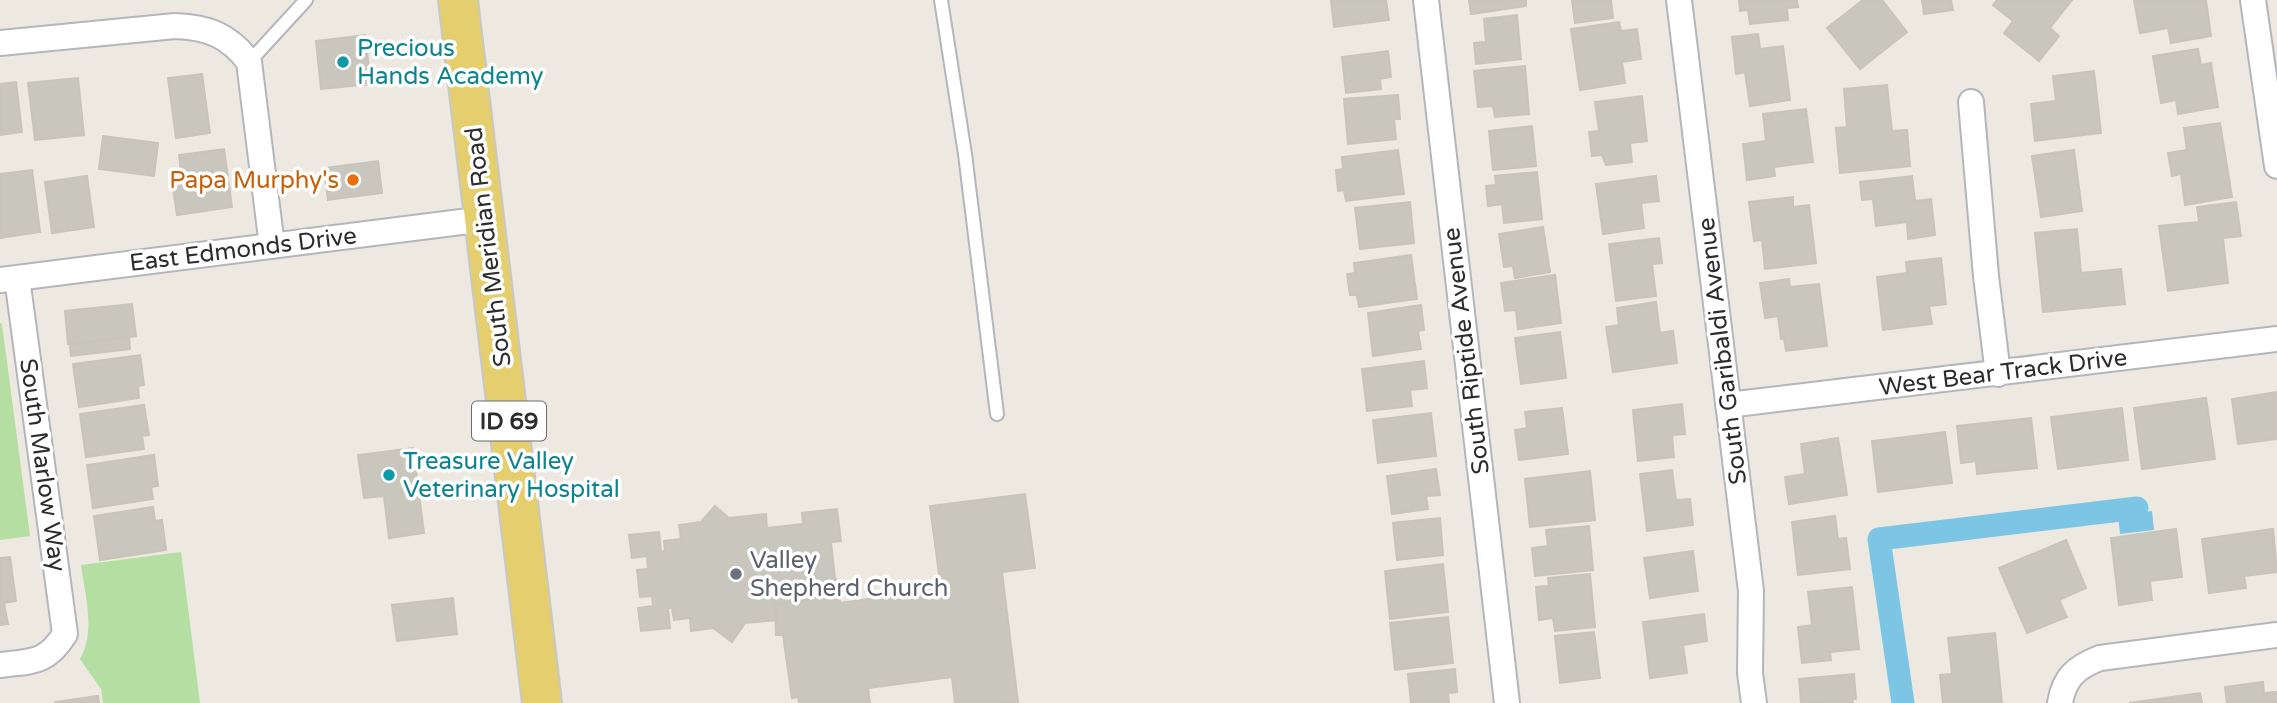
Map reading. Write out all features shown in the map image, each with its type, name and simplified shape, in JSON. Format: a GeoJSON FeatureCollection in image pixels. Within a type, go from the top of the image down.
{"type":"FeatureCollection","features":[{"type":"Feature","properties":{"kind":"main road","name":"South Meridian Road"},"geometry":{"type":"LineString","coordinates":[[458,0],[542,703]]}},
{"type":"Feature","properties":{"kind":"street","name":"South Riptide Avenue"},"geometry":{"type":"LineString","coordinates":[[1426,0],[1507,703]]}},
{"type":"Feature","properties":{"kind":"street","name":"South Garibaldi Avenue"},"geometry":{"type":"LineString","coordinates":[[1679,0],[1751,591],[1750,673],[1754,703]]}},
{"type":"Feature","properties":{"kind":"street"},"geometry":{"type":"LineString","coordinates":[[2253,0],[2277,166]]}},
{"type":"Feature","properties":{"kind":"street"},"geometry":{"type":"LineString","coordinates":[[0,43],[175,26],[213,31],[239,49],[249,62],[271,246]]}},
{"type":"Feature","properties":{"kind":"street"},"geometry":{"type":"LineString","coordinates":[[1970,102],[1998,374]]}},
{"type":"Feature","properties":{"kind":"street","name":"East Edmonds Drive"},"geometry":{"type":"LineString","coordinates":[[8,279],[485,219]]}},
{"type":"Feature","properties":{"kind":"street","name":"South Marlow Way"},"geometry":{"type":"LineString","coordinates":[[0,665],[46,657],[56,649],[65,634],[8,279]]}},
{"type":"Feature","properties":{"kind":"street","name":"West Bear Track Drive"},"geometry":{"type":"LineString","coordinates":[[1728,405],[2277,339]]}},
{"type":"Feature","properties":{"kind":"street"},"geometry":{"type":"LineString","coordinates":[[2060,703],[2062,690],[2069,676],[2083,664],[2100,658],[2277,635]]}},
{"type":"Feature","properties":{"kind":"lane"},"geometry":{"type":"LineString","coordinates":[[249,62],[306,0]]}},
{"type":"Feature","properties":{"kind":"lane"},"geometry":{"type":"LineString","coordinates":[[941,0],[965,154],[997,414]]}},
{"type":"Feature","properties":{"kind":"green space"},"geometry":{"type":"Polygon","coordinates":[[[0,323],[30,536],[0,540],[0,323]]]}},
{"type":"Feature","properties":{"kind":"green space"},"geometry":{"type":"Polygon","coordinates":[[[181,552],[200,703],[103,703],[101,689],[80,659],[85,648],[88,625],[81,565],[181,552]]]}},
{"type":"Feature","properties":{"kind":"water"},"geometry":{"type":"Polygon","coordinates":[[[2152,511],[2154,530],[2120,534],[2118,515],[2152,511]]]}},
{"type":"Feature","properties":{"kind":"building"},"geometry":{"type":"Polygon","coordinates":[[[1331,0],[1386,0],[1389,20],[1334,27],[1331,0]]]}},
{"type":"Feature","properties":{"kind":"building"},"geometry":{"type":"Polygon","coordinates":[[[1469,0],[1526,0],[1526,6],[1471,14],[1469,0]]]}},
{"type":"Feature","properties":{"kind":"building"},"geometry":{"type":"Polygon","coordinates":[[[1572,0],[1611,0],[1613,18],[1575,23],[1572,0]]]}},
{"type":"Feature","properties":{"kind":"building"},"geometry":{"type":"Polygon","coordinates":[[[1739,0],[1797,0],[1798,7],[1787,8],[1788,20],[1750,24],[1748,10],[1740,11],[1739,0]]]}},
{"type":"Feature","properties":{"kind":"building"},"geometry":{"type":"Polygon","coordinates":[[[1863,0],[1882,0],[1907,32],[1860,69],[1827,28],[1863,0]]]}},
{"type":"Feature","properties":{"kind":"building"},"geometry":{"type":"Polygon","coordinates":[[[1922,0],[1951,0],[1953,10],[1924,14],[1922,0]]]}},
{"type":"Feature","properties":{"kind":"building"},"geometry":{"type":"Polygon","coordinates":[[[1997,0],[2072,0],[2050,28],[2059,36],[2039,61],[2004,33],[2013,21],[1993,5],[1997,0]]]}},
{"type":"Feature","properties":{"kind":"building"},"geometry":{"type":"Polygon","coordinates":[[[2134,0],[2206,0],[2211,36],[2171,43],[2168,28],[2140,33],[2134,0]]]}},
{"type":"Feature","properties":{"kind":"building"},"geometry":{"type":"Polygon","coordinates":[[[1517,15],[1521,59],[1476,64],[1474,43],[1486,42],[1484,19],[1517,15]]]}},
{"type":"Feature","properties":{"kind":"building"},"geometry":{"type":"Polygon","coordinates":[[[1619,22],[1621,31],[1637,29],[1641,59],[1622,62],[1625,83],[1580,90],[1571,29],[1619,22]]]}},
{"type":"Feature","properties":{"kind":"building"},"geometry":{"type":"Polygon","coordinates":[[[1758,34],[1760,49],[1783,46],[1790,100],[1750,106],[1745,72],[1736,74],[1732,37],[1758,34]]]}},
{"type":"Feature","properties":{"kind":"building","name":"Precious Hands Academy"},"geometry":{"type":"Polygon","coordinates":[[[365,35],[371,84],[321,89],[316,41],[365,35]]]}},
{"type":"Feature","properties":{"kind":"building"},"geometry":{"type":"Polygon","coordinates":[[[2198,49],[2201,65],[2211,63],[2218,107],[2178,114],[2176,100],[2161,103],[2153,56],[2198,49]]]}},
{"type":"Feature","properties":{"kind":"building"},"geometry":{"type":"Polygon","coordinates":[[[1388,51],[1391,77],[1380,79],[1381,89],[1346,93],[1342,57],[1388,51]]]}},
{"type":"Feature","properties":{"kind":"building"},"geometry":{"type":"Polygon","coordinates":[[[1525,66],[1529,114],[1495,117],[1493,106],[1478,107],[1474,71],[1525,66]]]}},
{"type":"Feature","properties":{"kind":"building"},"geometry":{"type":"Polygon","coordinates":[[[2094,71],[2101,133],[2035,141],[2031,104],[2056,101],[2053,76],[2094,71]]]}},
{"type":"Feature","properties":{"kind":"building"},"geometry":{"type":"Polygon","coordinates":[[[202,74],[210,133],[176,138],[168,78],[202,74]]]}},
{"type":"Feature","properties":{"kind":"building"},"geometry":{"type":"Polygon","coordinates":[[[78,78],[84,135],[35,140],[28,83],[78,78]]]}},
{"type":"Feature","properties":{"kind":"building"},"geometry":{"type":"Polygon","coordinates":[[[16,82],[22,132],[0,135],[0,84],[16,82]]]}},
{"type":"Feature","properties":{"kind":"building"},"geometry":{"type":"Polygon","coordinates":[[[1887,85],[1892,131],[1907,130],[1910,166],[1840,173],[1836,128],[1847,127],[1844,89],[1887,85]]]}},
{"type":"Feature","properties":{"kind":"building"},"geometry":{"type":"Polygon","coordinates":[[[1398,95],[1400,119],[1394,119],[1396,139],[1348,144],[1344,99],[1398,95]]]}},
{"type":"Feature","properties":{"kind":"building"},"geometry":{"type":"Polygon","coordinates":[[[1642,96],[1647,141],[1630,143],[1632,162],[1606,165],[1602,155],[1592,156],[1589,132],[1599,131],[1595,102],[1642,96]]]}},
{"type":"Feature","properties":{"kind":"building"},"geometry":{"type":"Polygon","coordinates":[[[1806,109],[1813,162],[1774,167],[1775,176],[1747,180],[1743,144],[1766,141],[1763,114],[1806,109]]]}},
{"type":"Feature","properties":{"kind":"building"},"geometry":{"type":"Polygon","coordinates":[[[2220,123],[2232,197],[2185,205],[2181,174],[2172,176],[2168,153],[2187,150],[2184,128],[2220,123]]]}},
{"type":"Feature","properties":{"kind":"building"},"geometry":{"type":"Polygon","coordinates":[[[1532,126],[1536,166],[1493,170],[1489,131],[1532,126]]]}},
{"type":"Feature","properties":{"kind":"building"},"geometry":{"type":"Polygon","coordinates":[[[103,136],[158,143],[154,176],[99,169],[103,136]]]}},
{"type":"Feature","properties":{"kind":"building"},"geometry":{"type":"Polygon","coordinates":[[[224,149],[232,207],[177,215],[172,183],[182,182],[179,155],[224,149]]]}},
{"type":"Feature","properties":{"kind":"building"},"geometry":{"type":"Polygon","coordinates":[[[1398,150],[1404,194],[1346,201],[1344,190],[1338,191],[1336,170],[1343,169],[1342,157],[1398,150]]]}},
{"type":"Feature","properties":{"kind":"building"},"geometry":{"type":"Polygon","coordinates":[[[2074,150],[2082,211],[2041,217],[2032,156],[2074,150]]]}},
{"type":"Feature","properties":{"kind":"building","name":"Papa Murphy's"},"geometry":{"type":"Polygon","coordinates":[[[378,161],[382,193],[328,200],[324,168],[378,161]]]}},
{"type":"Feature","properties":{"kind":"building"},"geometry":{"type":"Polygon","coordinates":[[[32,170],[40,232],[0,238],[0,174],[32,170]]]}},
{"type":"Feature","properties":{"kind":"building"},"geometry":{"type":"Polygon","coordinates":[[[1537,172],[1542,219],[1504,223],[1502,204],[1488,206],[1486,186],[1496,185],[1495,176],[1537,172]]]}},
{"type":"Feature","properties":{"kind":"building"},"geometry":{"type":"Polygon","coordinates":[[[87,176],[94,227],[52,233],[45,182],[87,176]]]}},
{"type":"Feature","properties":{"kind":"building"},"geometry":{"type":"Polygon","coordinates":[[[1656,176],[1659,201],[1641,203],[1644,228],[1603,234],[1596,184],[1656,176]]]}},
{"type":"Feature","properties":{"kind":"building"},"geometry":{"type":"Polygon","coordinates":[[[1912,176],[1915,201],[1931,199],[1935,235],[1908,239],[1907,222],[1876,226],[1873,199],[1862,200],[1860,182],[1912,176]]]}},
{"type":"Feature","properties":{"kind":"building"},"geometry":{"type":"Polygon","coordinates":[[[1793,197],[1793,207],[1809,205],[1816,263],[1765,269],[1762,240],[1754,241],[1749,202],[1793,197]]]}},
{"type":"Feature","properties":{"kind":"building"},"geometry":{"type":"Polygon","coordinates":[[[1410,202],[1414,243],[1360,249],[1355,208],[1410,202]]]}},
{"type":"Feature","properties":{"kind":"building"},"geometry":{"type":"Polygon","coordinates":[[[2236,202],[2241,236],[2223,238],[2228,283],[2168,291],[2159,226],[2199,222],[2197,207],[2236,202]]]}},
{"type":"Feature","properties":{"kind":"building"},"geometry":{"type":"Polygon","coordinates":[[[1543,227],[1550,272],[1515,278],[1513,266],[1504,267],[1499,234],[1543,227]]]}},
{"type":"Feature","properties":{"kind":"building"},"geometry":{"type":"Polygon","coordinates":[[[2077,229],[2081,273],[2121,269],[2125,304],[2043,312],[2035,233],[2077,229]]]}},
{"type":"Feature","properties":{"kind":"building"},"geometry":{"type":"Polygon","coordinates":[[[1659,238],[1662,263],[1652,264],[1656,296],[1616,301],[1609,244],[1659,238]]]}},
{"type":"Feature","properties":{"kind":"building"},"geometry":{"type":"Polygon","coordinates":[[[1411,255],[1417,299],[1359,307],[1357,295],[1350,295],[1347,274],[1355,273],[1354,263],[1411,255]]]}},
{"type":"Feature","properties":{"kind":"building"},"geometry":{"type":"Polygon","coordinates":[[[1941,258],[1946,304],[1929,306],[1932,324],[1883,330],[1877,277],[1907,273],[1906,262],[1941,258]]]}},
{"type":"Feature","properties":{"kind":"building"},"geometry":{"type":"Polygon","coordinates":[[[1555,275],[1561,323],[1518,329],[1516,310],[1505,311],[1501,283],[1555,275]]]}},
{"type":"Feature","properties":{"kind":"building"},"geometry":{"type":"Polygon","coordinates":[[[1789,279],[1790,287],[1819,284],[1827,346],[1786,351],[1784,338],[1781,339],[1778,316],[1765,318],[1760,283],[1789,279]]]}},
{"type":"Feature","properties":{"kind":"building"},"geometry":{"type":"Polygon","coordinates":[[[1656,302],[1660,333],[1673,331],[1677,363],[1613,372],[1606,327],[1619,325],[1617,308],[1656,302]]]}},
{"type":"Feature","properties":{"kind":"building"},"geometry":{"type":"Polygon","coordinates":[[[132,304],[136,336],[68,344],[65,311],[132,304]]]}},
{"type":"Feature","properties":{"kind":"building"},"geometry":{"type":"Polygon","coordinates":[[[1421,305],[1424,330],[1418,331],[1421,349],[1373,356],[1368,313],[1421,305]]]}},
{"type":"Feature","properties":{"kind":"building"},"geometry":{"type":"Polygon","coordinates":[[[1560,332],[1566,378],[1521,384],[1515,338],[1560,332]]]}},
{"type":"Feature","properties":{"kind":"building"},"geometry":{"type":"Polygon","coordinates":[[[129,337],[130,349],[71,356],[70,345],[129,337]]]}},
{"type":"Feature","properties":{"kind":"building"},"geometry":{"type":"Polygon","coordinates":[[[140,355],[144,385],[138,386],[139,398],[79,407],[73,364],[140,355]]]}},
{"type":"Feature","properties":{"kind":"building"},"geometry":{"type":"Polygon","coordinates":[[[1424,361],[1427,388],[1410,390],[1412,406],[1367,411],[1362,369],[1424,361]]]}},
{"type":"Feature","properties":{"kind":"building"},"geometry":{"type":"Polygon","coordinates":[[[2277,392],[2277,439],[2238,444],[2232,399],[2277,392]]]}},
{"type":"Feature","properties":{"kind":"building"},"geometry":{"type":"Polygon","coordinates":[[[2206,398],[2215,459],[2142,469],[2134,408],[2206,398]]]}},
{"type":"Feature","properties":{"kind":"building"},"geometry":{"type":"Polygon","coordinates":[[[1682,404],[1685,434],[1672,435],[1674,457],[1638,461],[1633,410],[1682,404]]]}},
{"type":"Feature","properties":{"kind":"building"},"geometry":{"type":"Polygon","coordinates":[[[144,405],[149,435],[142,436],[144,449],[86,457],[80,414],[144,405]]]}},
{"type":"Feature","properties":{"kind":"building"},"geometry":{"type":"Polygon","coordinates":[[[1562,408],[1568,454],[1519,460],[1515,430],[1527,428],[1525,412],[1562,408]]]}},
{"type":"Feature","properties":{"kind":"building"},"geometry":{"type":"Polygon","coordinates":[[[2122,408],[2128,460],[2058,469],[2051,417],[2122,408]]]}},
{"type":"Feature","properties":{"kind":"building"},"geometry":{"type":"Polygon","coordinates":[[[1431,413],[1436,456],[1378,463],[1373,420],[1431,413]]]}},
{"type":"Feature","properties":{"kind":"building"},"geometry":{"type":"Polygon","coordinates":[[[2031,418],[2037,468],[1977,474],[1976,461],[1961,463],[1957,426],[2031,418]]]}},
{"type":"Feature","properties":{"kind":"building"},"geometry":{"type":"Polygon","coordinates":[[[1945,432],[1952,483],[1878,492],[1872,441],[1945,432]]]}},
{"type":"Feature","properties":{"kind":"building"},"geometry":{"type":"Polygon","coordinates":[[[1838,438],[1847,495],[1789,504],[1785,477],[1805,474],[1801,444],[1838,438]]]}},
{"type":"Feature","properties":{"kind":"building","name":"Treasure Valley Veterinary Hospital"},"geometry":{"type":"Polygon","coordinates":[[[413,448],[424,533],[389,538],[384,496],[364,498],[358,455],[413,448]]]}},
{"type":"Feature","properties":{"kind":"building"},"geometry":{"type":"Polygon","coordinates":[[[154,455],[158,486],[151,487],[153,499],[93,508],[87,465],[154,455]]]}},
{"type":"Feature","properties":{"kind":"building"},"geometry":{"type":"Polygon","coordinates":[[[1436,469],[1440,495],[1426,496],[1428,509],[1392,514],[1387,476],[1436,469]]]}},
{"type":"Feature","properties":{"kind":"building"},"geometry":{"type":"Polygon","coordinates":[[[1672,470],[1676,500],[1690,499],[1693,525],[1647,531],[1640,474],[1672,470]]]}},
{"type":"Feature","properties":{"kind":"building"},"geometry":{"type":"Polygon","coordinates":[[[1590,471],[1595,520],[1530,527],[1525,479],[1590,471]]]}},
{"type":"Feature","properties":{"kind":"building"},"geometry":{"type":"Polygon","coordinates":[[[1025,494],[1035,568],[1002,572],[1018,702],[955,703],[952,677],[868,688],[870,703],[799,703],[798,697],[792,698],[783,635],[776,635],[775,605],[809,600],[807,582],[836,579],[840,603],[941,589],[930,506],[1025,494]]]}},
{"type":"Feature","properties":{"kind":"building","name":"Valley Shepherd Church"},"geometry":{"type":"Polygon","coordinates":[[[715,506],[729,518],[766,514],[767,528],[803,524],[802,513],[837,509],[841,541],[831,542],[835,579],[807,582],[809,600],[775,605],[777,620],[745,623],[732,642],[713,628],[691,631],[690,618],[674,620],[672,608],[668,608],[670,628],[641,631],[638,608],[653,606],[652,596],[640,597],[637,570],[648,569],[647,556],[632,558],[629,535],[659,532],[661,552],[665,551],[664,541],[681,539],[679,525],[701,522],[715,506]]]}},
{"type":"Feature","properties":{"kind":"building"},"geometry":{"type":"Polygon","coordinates":[[[153,507],[155,521],[162,520],[166,550],[100,560],[94,516],[153,507]]]}},
{"type":"Feature","properties":{"kind":"building"},"geometry":{"type":"Polygon","coordinates":[[[1835,516],[1838,539],[1846,538],[1850,569],[1798,575],[1792,522],[1835,516]]]}},
{"type":"Feature","properties":{"kind":"building"},"geometry":{"type":"Polygon","coordinates":[[[1440,518],[1443,555],[1397,560],[1393,523],[1440,518]]]}},
{"type":"Feature","properties":{"kind":"building"},"geometry":{"type":"Polygon","coordinates":[[[1589,526],[1593,570],[1535,576],[1532,548],[1548,546],[1546,530],[1589,526]]]}},
{"type":"Feature","properties":{"kind":"building"},"geometry":{"type":"Polygon","coordinates":[[[2176,529],[2182,577],[2150,581],[2152,600],[2119,605],[2111,538],[2176,529]]]}},
{"type":"Feature","properties":{"kind":"building"},"geometry":{"type":"Polygon","coordinates":[[[2273,529],[2277,572],[2244,576],[2246,588],[2209,593],[2202,539],[2273,529]]]}},
{"type":"Feature","properties":{"kind":"building"},"geometry":{"type":"Polygon","coordinates":[[[2066,540],[2086,588],[2059,600],[2067,617],[2027,633],[1999,568],[2066,540]]]}},
{"type":"Feature","properties":{"kind":"building"},"geometry":{"type":"Polygon","coordinates":[[[1693,551],[1698,591],[1650,598],[1644,558],[1693,551]]]}},
{"type":"Feature","properties":{"kind":"building"},"geometry":{"type":"Polygon","coordinates":[[[10,557],[16,601],[4,603],[8,624],[0,625],[0,558],[10,557]]]}},
{"type":"Feature","properties":{"kind":"building"},"geometry":{"type":"Polygon","coordinates":[[[1443,564],[1448,612],[1390,619],[1385,571],[1443,564]]]}},
{"type":"Feature","properties":{"kind":"building"},"geometry":{"type":"Polygon","coordinates":[[[1590,574],[1595,627],[1555,631],[1553,618],[1539,620],[1536,587],[1549,586],[1548,578],[1590,574]]]}},
{"type":"Feature","properties":{"kind":"building"},"geometry":{"type":"Polygon","coordinates":[[[1852,587],[1859,649],[1830,652],[1831,660],[1802,663],[1798,627],[1812,625],[1808,592],[1852,587]]]}},
{"type":"Feature","properties":{"kind":"building"},"geometry":{"type":"Polygon","coordinates":[[[453,598],[457,634],[397,641],[392,605],[453,598]]]}},
{"type":"Feature","properties":{"kind":"building"},"geometry":{"type":"Polygon","coordinates":[[[1704,614],[1707,641],[1683,645],[1687,673],[1650,678],[1643,622],[1704,614]]]}},
{"type":"Feature","properties":{"kind":"building"},"geometry":{"type":"Polygon","coordinates":[[[1448,617],[1453,663],[1395,670],[1390,623],[1448,617]]]}},
{"type":"Feature","properties":{"kind":"building"},"geometry":{"type":"Polygon","coordinates":[[[1594,632],[1600,678],[1560,683],[1555,636],[1594,632]]]}},
{"type":"Feature","properties":{"kind":"building"},"geometry":{"type":"Polygon","coordinates":[[[1995,633],[2002,703],[1943,703],[1940,675],[1952,674],[1948,638],[1995,633]]]}},
{"type":"Feature","properties":{"kind":"building"},"geometry":{"type":"Polygon","coordinates":[[[1455,669],[1457,692],[1448,693],[1449,703],[1411,703],[1408,674],[1455,669]]]}},
{"type":"Feature","properties":{"kind":"building"},"geometry":{"type":"Polygon","coordinates":[[[1854,674],[1856,699],[1852,699],[1853,703],[1801,702],[1799,679],[1854,674]]]}},
{"type":"Feature","properties":{"kind":"building"},"geometry":{"type":"Polygon","coordinates":[[[2263,682],[2264,693],[2277,692],[2277,703],[2227,703],[2225,687],[2263,682]]]}},
{"type":"Feature","properties":{"kind":"building"},"geometry":{"type":"Polygon","coordinates":[[[2200,693],[2202,703],[2129,703],[2200,693]]]}},
{"type":"Feature","properties":{"kind":"building"},"geometry":{"type":"Polygon","coordinates":[[[98,696],[99,703],[55,703],[55,702],[98,696]]]}},
{"type":"Feature","properties":{"kind":"waterway"},"geometry":{"type":"LineString","coordinates":[[1903,703],[1879,539],[2137,508]]}},
{"type":"Feature","properties":{"kind":"place","name":"Precious Hands Academy"},"geometry":{"type":"Point","coordinates":[343,62]}},
{"type":"Feature","properties":{"kind":"place","name":"Papa Murphy's"},"geometry":{"type":"Point","coordinates":[353,180]}},
{"type":"Feature","properties":{"kind":"place","name":"Treasure Valley Veterinary Hospital"},"geometry":{"type":"Point","coordinates":[389,475]}},
{"type":"Feature","properties":{"kind":"place","name":"Valley Shepherd Church"},"geometry":{"type":"Point","coordinates":[736,574]}}]}
